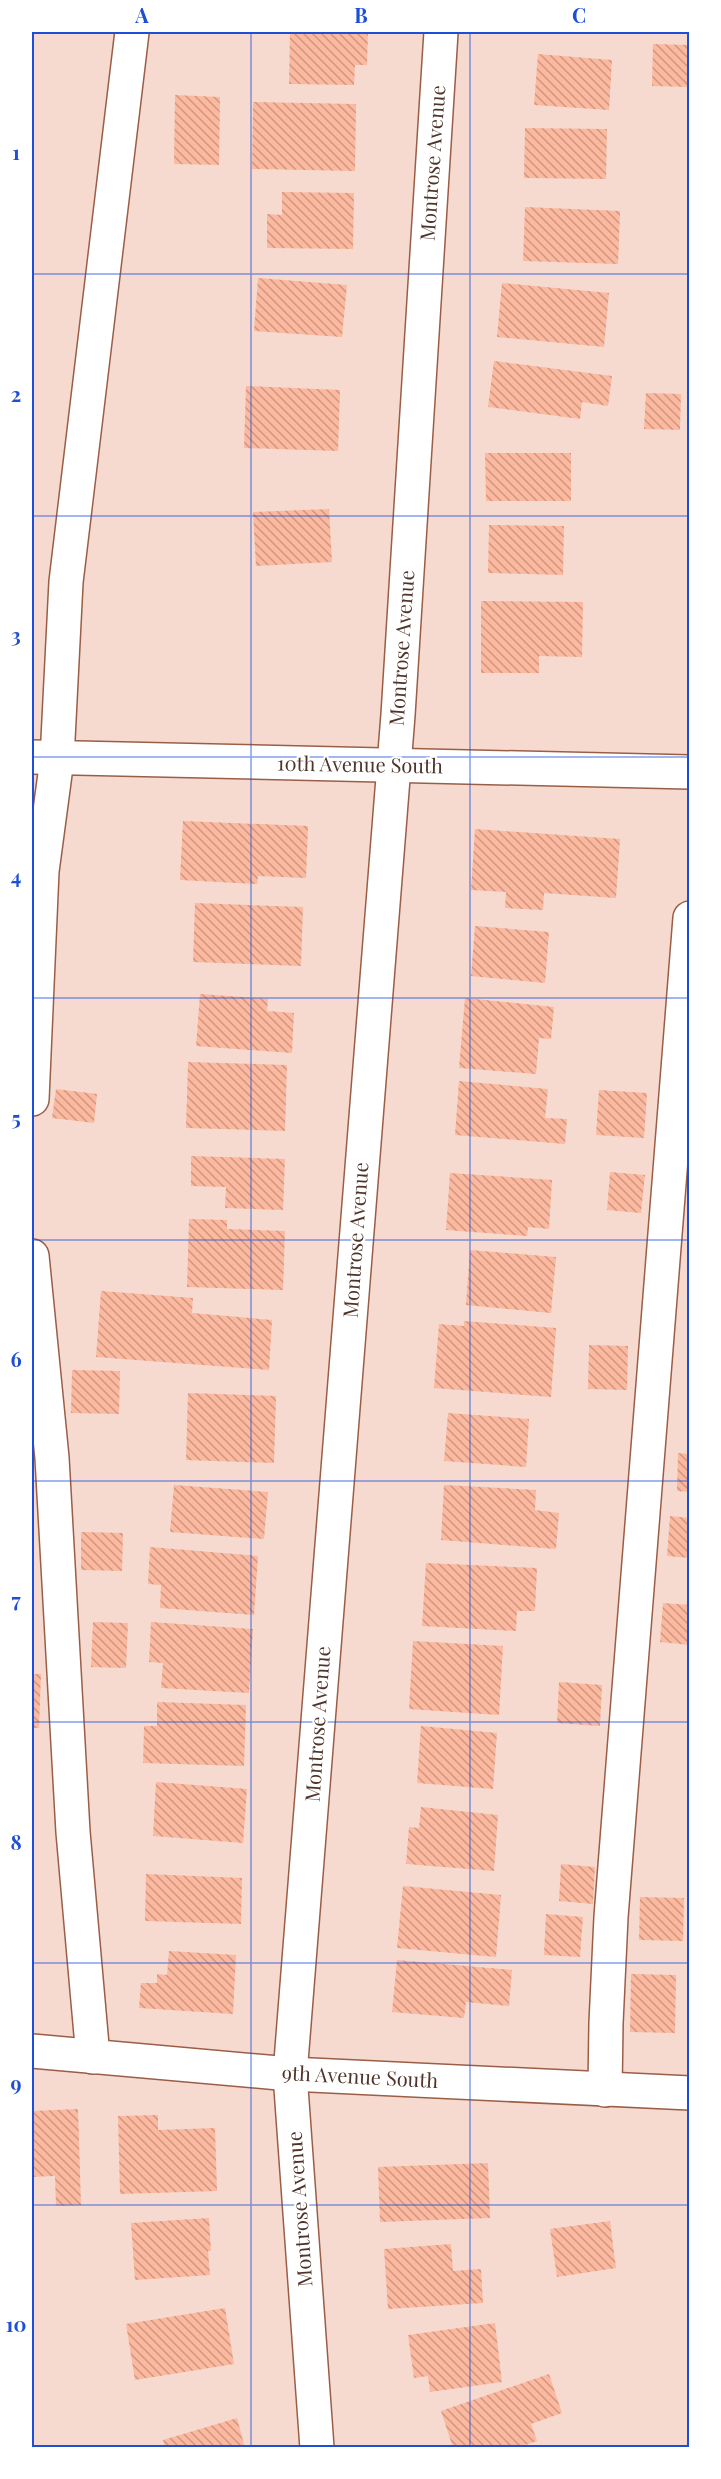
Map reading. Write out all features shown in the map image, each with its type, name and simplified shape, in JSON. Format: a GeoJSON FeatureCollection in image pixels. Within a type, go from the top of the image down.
{"type":"FeatureCollection","features":[{"type":"Feature","properties":{"kind":"street"},"geometry":{"type":"LineString","coordinates":[[32,1099],[42,872],[44,758],[132,32]]}},
{"type":"Feature","properties":{"kind":"street","name":"Montrose Avenue"},"geometry":{"type":"LineString","coordinates":[[317,2448],[290,2074],[398,715],[441,32]]}},
{"type":"Feature","properties":{"kind":"street","name":"10th Avenue South"},"geometry":{"type":"LineString","coordinates":[[44,758],[690,772]]}},
{"type":"Feature","properties":{"kind":"street"},"geometry":{"type":"LineString","coordinates":[[605,2090],[611,1917],[690,918]]}},
{"type":"Feature","properties":{"kind":"street"},"geometry":{"type":"LineString","coordinates":[[32,1256],[52,1458],[73,1832],[93,2056]]}},
{"type":"Feature","properties":{"kind":"street","name":"9th Avenue South"},"geometry":{"type":"LineString","coordinates":[[32,2051],[290,2074],[690,2093]]}},
{"type":"Feature","properties":{"kind":"building"},"geometry":{"type":"Polygon","coordinates":[[[290,32],[368,32],[367,65],[355,65],[354,85],[289,84],[290,32]]]}},
{"type":"Feature","properties":{"kind":"building"},"geometry":{"type":"Polygon","coordinates":[[[653,44],[690,45],[690,87],[652,86],[653,44]]]}},
{"type":"Feature","properties":{"kind":"building"},"geometry":{"type":"Polygon","coordinates":[[[538,54],[612,60],[609,110],[534,105],[538,54]]]}},
{"type":"Feature","properties":{"kind":"building"},"geometry":{"type":"Polygon","coordinates":[[[175,95],[220,97],[219,165],[174,164],[175,95]]]}},
{"type":"Feature","properties":{"kind":"building"},"geometry":{"type":"Polygon","coordinates":[[[253,102],[356,104],[355,171],[252,169],[253,102]]]}},
{"type":"Feature","properties":{"kind":"building"},"geometry":{"type":"Polygon","coordinates":[[[525,128],[607,129],[606,179],[524,178],[525,128]]]}},
{"type":"Feature","properties":{"kind":"building"},"geometry":{"type":"Polygon","coordinates":[[[282,192],[354,193],[353,249],[267,248],[267,214],[282,215],[282,192]]]}},
{"type":"Feature","properties":{"kind":"building"},"geometry":{"type":"Polygon","coordinates":[[[525,207],[620,211],[618,264],[523,261],[525,207]]]}},
{"type":"Feature","properties":{"kind":"building"},"geometry":{"type":"Polygon","coordinates":[[[258,278],[347,285],[342,337],[254,331],[258,278]]]}},
{"type":"Feature","properties":{"kind":"building"},"geometry":{"type":"Polygon","coordinates":[[[502,283],[609,293],[604,347],[497,337],[502,283]]]}},
{"type":"Feature","properties":{"kind":"building"},"geometry":{"type":"Polygon","coordinates":[[[494,361],[612,376],[608,406],[582,402],[580,419],[488,407],[494,361]]]}},
{"type":"Feature","properties":{"kind":"building"},"geometry":{"type":"Polygon","coordinates":[[[246,386],[340,390],[338,451],[244,448],[246,386]]]}},
{"type":"Feature","properties":{"kind":"building"},"geometry":{"type":"Polygon","coordinates":[[[646,393],[681,394],[680,430],[644,429],[646,393]]]}},
{"type":"Feature","properties":{"kind":"building"},"geometry":{"type":"Polygon","coordinates":[[[485,453],[571,453],[571,501],[486,501],[485,453]]]}},
{"type":"Feature","properties":{"kind":"building"},"geometry":{"type":"Polygon","coordinates":[[[329,509],[332,562],[256,566],[253,512],[329,509]]]}},
{"type":"Feature","properties":{"kind":"building"},"geometry":{"type":"Polygon","coordinates":[[[489,525],[564,526],[563,575],[488,573],[489,525]]]}},
{"type":"Feature","properties":{"kind":"building"},"geometry":{"type":"Polygon","coordinates":[[[481,601],[583,602],[582,657],[539,656],[539,673],[481,673],[481,601]]]}},
{"type":"Feature","properties":{"kind":"building"},"geometry":{"type":"Polygon","coordinates":[[[183,821],[308,826],[306,878],[258,876],[257,884],[180,880],[183,821]]]}},
{"type":"Feature","properties":{"kind":"building"},"geometry":{"type":"Polygon","coordinates":[[[475,829],[620,839],[616,898],[544,893],[543,910],[505,908],[506,892],[471,890],[475,829]]]}},
{"type":"Feature","properties":{"kind":"building"},"geometry":{"type":"Polygon","coordinates":[[[195,903],[303,907],[301,966],[193,962],[195,903]]]}},
{"type":"Feature","properties":{"kind":"building"},"geometry":{"type":"Polygon","coordinates":[[[475,926],[549,932],[545,983],[471,976],[475,926]]]}},
{"type":"Feature","properties":{"kind":"building"},"geometry":{"type":"Polygon","coordinates":[[[200,994],[268,999],[267,1011],[294,1013],[292,1053],[196,1046],[200,994]]]}},
{"type":"Feature","properties":{"kind":"building"},"geometry":{"type":"Polygon","coordinates":[[[465,998],[554,1007],[551,1039],[539,1038],[536,1074],[459,1068],[465,998]]]}},
{"type":"Feature","properties":{"kind":"building"},"geometry":{"type":"Polygon","coordinates":[[[188,1062],[287,1065],[285,1131],[186,1128],[188,1062]]]}},
{"type":"Feature","properties":{"kind":"building"},"geometry":{"type":"Polygon","coordinates":[[[459,1081],[548,1089],[545,1118],[567,1119],[565,1144],[455,1135],[459,1081]]]}},
{"type":"Feature","properties":{"kind":"building"},"geometry":{"type":"Polygon","coordinates":[[[56,1089],[97,1094],[94,1123],[52,1118],[56,1089]]]}},
{"type":"Feature","properties":{"kind":"building"},"geometry":{"type":"Polygon","coordinates":[[[599,1090],[647,1093],[644,1138],[596,1135],[599,1090]]]}},
{"type":"Feature","properties":{"kind":"building"},"geometry":{"type":"Polygon","coordinates":[[[191,1156],[285,1159],[283,1210],[225,1208],[226,1187],[191,1186],[191,1156]]]}},
{"type":"Feature","properties":{"kind":"building"},"geometry":{"type":"Polygon","coordinates":[[[610,1172],[645,1175],[641,1213],[607,1210],[610,1172]]]}},
{"type":"Feature","properties":{"kind":"building"},"geometry":{"type":"Polygon","coordinates":[[[450,1173],[552,1180],[549,1229],[528,1227],[527,1236],[446,1230],[450,1173]]]}},
{"type":"Feature","properties":{"kind":"building"},"geometry":{"type":"Polygon","coordinates":[[[189,1219],[227,1220],[227,1229],[285,1231],[283,1290],[187,1287],[189,1219]]]}},
{"type":"Feature","properties":{"kind":"building"},"geometry":{"type":"Polygon","coordinates":[[[470,1250],[556,1257],[551,1313],[466,1305],[470,1250]]]}},
{"type":"Feature","properties":{"kind":"building"},"geometry":{"type":"Polygon","coordinates":[[[101,1291],[193,1298],[192,1313],[272,1320],[269,1370],[96,1357],[101,1291]]]}},
{"type":"Feature","properties":{"kind":"building"},"geometry":{"type":"Polygon","coordinates":[[[464,1321],[556,1328],[551,1397],[434,1388],[439,1324],[464,1326],[464,1321]]]}},
{"type":"Feature","properties":{"kind":"building"},"geometry":{"type":"Polygon","coordinates":[[[589,1345],[628,1346],[627,1390],[588,1389],[589,1345]]]}},
{"type":"Feature","properties":{"kind":"building"},"geometry":{"type":"Polygon","coordinates":[[[72,1370],[120,1371],[119,1414],[71,1413],[72,1370]]]}},
{"type":"Feature","properties":{"kind":"building"},"geometry":{"type":"Polygon","coordinates":[[[188,1393],[276,1396],[274,1463],[186,1460],[188,1393]]]}},
{"type":"Feature","properties":{"kind":"building"},"geometry":{"type":"Polygon","coordinates":[[[448,1413],[529,1419],[526,1467],[444,1461],[448,1413]]]}},
{"type":"Feature","properties":{"kind":"building"},"geometry":{"type":"Polygon","coordinates":[[[678,1453],[690,1454],[690,1492],[677,1491],[678,1453]]]}},
{"type":"Feature","properties":{"kind":"building"},"geometry":{"type":"Polygon","coordinates":[[[174,1485],[268,1492],[264,1539],[170,1532],[174,1485]]]}},
{"type":"Feature","properties":{"kind":"building"},"geometry":{"type":"Polygon","coordinates":[[[444,1485],[536,1490],[535,1510],[559,1513],[556,1549],[441,1540],[444,1485]]]}},
{"type":"Feature","properties":{"kind":"building"},"geometry":{"type":"Polygon","coordinates":[[[670,1516],[690,1518],[690,1558],[667,1556],[670,1516]]]}},
{"type":"Feature","properties":{"kind":"building"},"geometry":{"type":"Polygon","coordinates":[[[81,1532],[123,1533],[122,1571],[81,1570],[81,1532]]]}},
{"type":"Feature","properties":{"kind":"building"},"geometry":{"type":"Polygon","coordinates":[[[150,1547],[258,1556],[254,1615],[160,1608],[161,1585],[148,1584],[150,1547]]]}},
{"type":"Feature","properties":{"kind":"building"},"geometry":{"type":"Polygon","coordinates":[[[426,1563],[537,1568],[535,1611],[517,1611],[516,1631],[422,1626],[426,1563]]]}},
{"type":"Feature","properties":{"kind":"building"},"geometry":{"type":"Polygon","coordinates":[[[663,1603],[690,1605],[690,1645],[660,1642],[663,1603]]]}},
{"type":"Feature","properties":{"kind":"building"},"geometry":{"type":"Polygon","coordinates":[[[93,1622],[128,1623],[126,1668],[91,1667],[93,1622]]]}},
{"type":"Feature","properties":{"kind":"building"},"geometry":{"type":"Polygon","coordinates":[[[151,1622],[253,1629],[249,1693],[161,1688],[163,1663],[149,1662],[151,1622]]]}},
{"type":"Feature","properties":{"kind":"building"},"geometry":{"type":"Polygon","coordinates":[[[413,1641],[503,1646],[499,1715],[409,1709],[413,1641]]]}},
{"type":"Feature","properties":{"kind":"building"},"geometry":{"type":"Polygon","coordinates":[[[32,1674],[41,1674],[39,1728],[32,1728],[32,1674]]]}},
{"type":"Feature","properties":{"kind":"building"},"geometry":{"type":"Polygon","coordinates":[[[559,1682],[602,1685],[600,1726],[557,1723],[559,1682]]]}},
{"type":"Feature","properties":{"kind":"building"},"geometry":{"type":"Polygon","coordinates":[[[157,1702],[246,1705],[244,1766],[143,1763],[144,1726],[157,1726],[157,1702]]]}},
{"type":"Feature","properties":{"kind":"building"},"geometry":{"type":"Polygon","coordinates":[[[421,1726],[497,1733],[493,1789],[417,1783],[421,1726]]]}},
{"type":"Feature","properties":{"kind":"building"},"geometry":{"type":"Polygon","coordinates":[[[156,1782],[247,1789],[243,1843],[153,1836],[156,1782]]]}},
{"type":"Feature","properties":{"kind":"building"},"geometry":{"type":"Polygon","coordinates":[[[421,1807],[498,1815],[494,1871],[406,1864],[409,1827],[419,1828],[421,1807]]]}},
{"type":"Feature","properties":{"kind":"building"},"geometry":{"type":"Polygon","coordinates":[[[561,1864],[595,1867],[593,1904],[559,1901],[561,1864]]]}},
{"type":"Feature","properties":{"kind":"building"},"geometry":{"type":"Polygon","coordinates":[[[146,1874],[242,1878],[241,1924],[145,1921],[146,1874]]]}},
{"type":"Feature","properties":{"kind":"building"},"geometry":{"type":"Polygon","coordinates":[[[403,1886],[501,1895],[496,1957],[397,1948],[403,1886]]]}},
{"type":"Feature","properties":{"kind":"building"},"geometry":{"type":"Polygon","coordinates":[[[640,1897],[684,1898],[683,1941],[639,1940],[640,1897]]]}},
{"type":"Feature","properties":{"kind":"building"},"geometry":{"type":"Polygon","coordinates":[[[546,1914],[583,1917],[580,1957],[544,1955],[546,1914]]]}},
{"type":"Feature","properties":{"kind":"building"},"geometry":{"type":"Polygon","coordinates":[[[169,1951],[236,1955],[233,2014],[139,2008],[141,1983],[157,1983],[157,1974],[167,1975],[169,1951]]]}},
{"type":"Feature","properties":{"kind":"building"},"geometry":{"type":"Polygon","coordinates":[[[397,1960],[512,1970],[509,2006],[466,2002],[464,2018],[392,2012],[397,1960]]]}},
{"type":"Feature","properties":{"kind":"building"},"geometry":{"type":"Polygon","coordinates":[[[631,1974],[676,1975],[675,2033],[630,2032],[631,1974]]]}},
{"type":"Feature","properties":{"kind":"building"},"geometry":{"type":"Polygon","coordinates":[[[78,2109],[81,2205],[56,2206],[55,2176],[32,2177],[32,2111],[78,2109]]]}},
{"type":"Feature","properties":{"kind":"building"},"geometry":{"type":"Polygon","coordinates":[[[158,2115],[158,2130],[215,2128],[217,2191],[120,2194],[118,2116],[158,2115]]]}},
{"type":"Feature","properties":{"kind":"building"},"geometry":{"type":"Polygon","coordinates":[[[488,2163],[490,2218],[380,2222],[378,2167],[488,2163]]]}},
{"type":"Feature","properties":{"kind":"building"},"geometry":{"type":"Polygon","coordinates":[[[209,2218],[210,2275],[135,2280],[131,2223],[209,2218]]]}},
{"type":"Feature","properties":{"kind":"building"},"geometry":{"type":"Polygon","coordinates":[[[610,2221],[616,2268],[557,2277],[550,2229],[610,2221]]]}},
{"type":"Feature","properties":{"kind":"building"},"geometry":{"type":"Polygon","coordinates":[[[451,2244],[453,2271],[481,2269],[483,2303],[388,2309],[384,2249],[451,2244]]]}},
{"type":"Feature","properties":{"kind":"building"},"geometry":{"type":"Polygon","coordinates":[[[225,2308],[234,2364],[135,2380],[126,2324],[225,2308]]]}},
{"type":"Feature","properties":{"kind":"building"},"geometry":{"type":"Polygon","coordinates":[[[495,2323],[502,2382],[430,2392],[428,2376],[414,2378],[408,2335],[495,2323]]]}},
{"type":"Feature","properties":{"kind":"building"},"geometry":{"type":"Polygon","coordinates":[[[549,2374],[562,2413],[531,2424],[537,2441],[517,2448],[453,2448],[441,2411],[549,2374]]]}},
{"type":"Feature","properties":{"kind":"building"},"geometry":{"type":"Polygon","coordinates":[[[237,2418],[245,2448],[165,2448],[163,2440],[237,2418]]]}}]}
